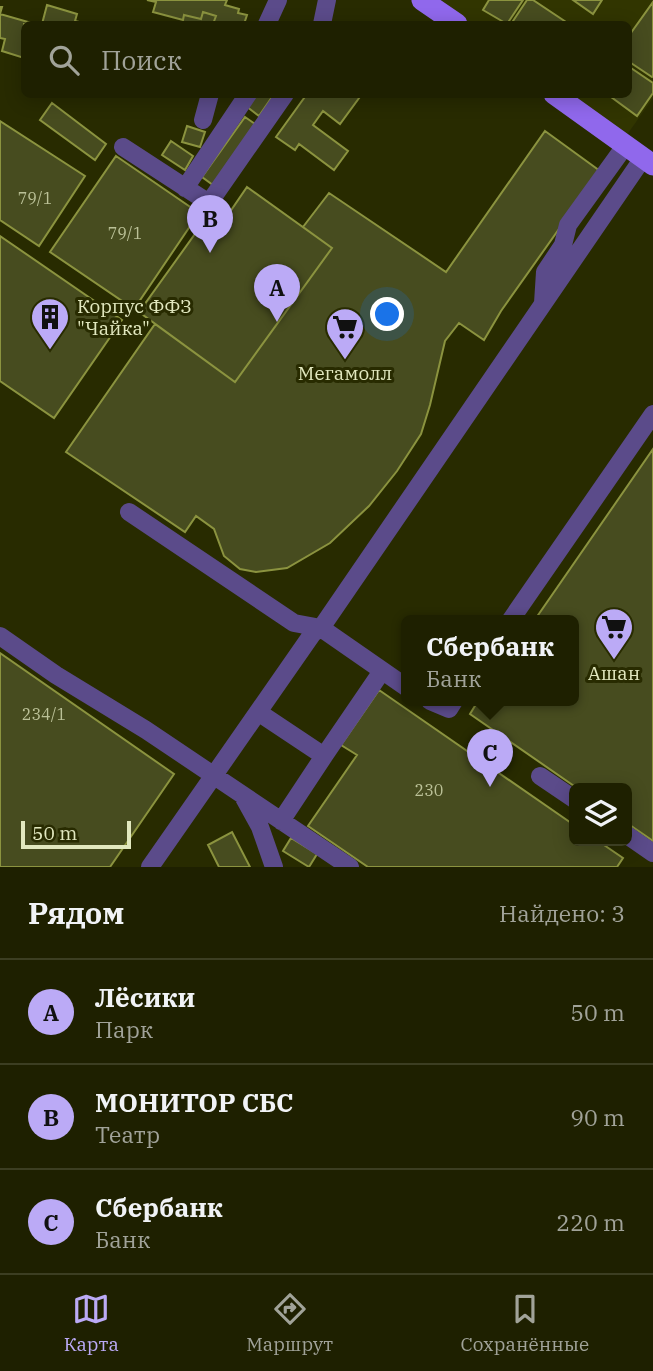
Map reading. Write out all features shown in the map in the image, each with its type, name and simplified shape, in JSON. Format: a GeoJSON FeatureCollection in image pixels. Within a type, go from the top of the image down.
{"type":"FeatureCollection","features":[{"type":"Feature","properties":{"kind":"main road"},"geometry":{"type":"LineString","coordinates":[[423,2],[452,21]]}},
{"type":"Feature","properties":{"kind":"main road"},"geometry":{"type":"LineString","coordinates":[[560,98],[648,162]]}},
{"type":"Feature","properties":{"kind":"lane"},"geometry":{"type":"LineString","coordinates":[[268,21],[278,0]]}},
{"type":"Feature","properties":{"kind":"lane"},"geometry":{"type":"LineString","coordinates":[[323,21],[327,0]]}},
{"type":"Feature","properties":{"kind":"lane"},"geometry":{"type":"LineString","coordinates":[[203,120],[210,98]]}},
{"type":"Feature","properties":{"kind":"lane"},"geometry":{"type":"LineString","coordinates":[[185,188],[245,98]]}},
{"type":"Feature","properties":{"kind":"lane"},"geometry":{"type":"LineString","coordinates":[[123,147],[209,203],[282,98]]}},
{"type":"Feature","properties":{"kind":"lane"},"geometry":{"type":"LineString","coordinates":[[543,303],[545,272],[563,245],[568,226],[625,145]]}},
{"type":"Feature","properties":{"kind":"lane"},"geometry":{"type":"LineString","coordinates":[[150,867],[313,633],[321,628],[543,303],[648,162]]}},
{"type":"Feature","properties":{"kind":"lane"},"geometry":{"type":"LineString","coordinates":[[514,615],[653,414]]}},
{"type":"Feature","properties":{"kind":"lane"},"geometry":{"type":"LineString","coordinates":[[129,512],[294,623],[321,628],[401,684]]}},
{"type":"Feature","properties":{"kind":"lane"},"geometry":{"type":"LineString","coordinates":[[0,636],[350,867]]}},
{"type":"Feature","properties":{"kind":"lane"},"geometry":{"type":"LineString","coordinates":[[281,821],[382,671]]}},
{"type":"Feature","properties":{"kind":"lane"},"geometry":{"type":"LineString","coordinates":[[258,712],[324,756]]}},
{"type":"Feature","properties":{"kind":"lane"},"geometry":{"type":"LineString","coordinates":[[540,776],[569,796]]}},
{"type":"Feature","properties":{"kind":"lane"},"geometry":{"type":"LineString","coordinates":[[243,795],[260,827],[274,867]]}},
{"type":"Feature","properties":{"kind":"lane"},"geometry":{"type":"LineString","coordinates":[[632,838],[653,853]]}},
{"type":"Feature","properties":{"kind":"shaded area"},"geometry":{"type":"Polygon","coordinates":[[[436,0],[653,0],[653,98],[624,139],[568,98],[632,98],[632,21],[465,21],[436,0]]]}},
{"type":"Feature","properties":{"kind":"building"},"geometry":{"type":"Polygon","coordinates":[[[147,0],[227,0],[225,5],[239,9],[238,13],[247,15],[245,21],[214,21],[216,16],[203,12],[201,19],[184,15],[183,20],[153,12],[156,2],[147,0]]]}},
{"type":"Feature","properties":{"kind":"building"},"geometry":{"type":"Polygon","coordinates":[[[489,0],[523,0],[509,21],[502,21],[483,10],[489,0]]]}},
{"type":"Feature","properties":{"kind":"building"},"geometry":{"type":"Polygon","coordinates":[[[527,0],[533,0],[564,21],[513,21],[527,0]]]}},
{"type":"Feature","properties":{"kind":"building"},"geometry":{"type":"Polygon","coordinates":[[[573,0],[602,0],[593,14],[573,0]]]}},
{"type":"Feature","properties":{"kind":"building"},"geometry":{"type":"Polygon","coordinates":[[[653,2],[652,77],[632,64],[632,31],[653,2]]]}},
{"type":"Feature","properties":{"kind":"building"},"geometry":{"type":"Polygon","coordinates":[[[47,5],[77,14],[75,21],[43,21],[47,5]]]}},
{"type":"Feature","properties":{"kind":"building"},"geometry":{"type":"Polygon","coordinates":[[[203,12],[216,16],[214,21],[183,21],[184,15],[201,19],[203,12]]]}},
{"type":"Feature","properties":{"kind":"building"},"geometry":{"type":"Polygon","coordinates":[[[0,14],[24,21],[21,21],[21,57],[2,51],[5,39],[0,38],[0,14]]]}},
{"type":"Feature","properties":{"kind":"building"},"geometry":{"type":"Polygon","coordinates":[[[632,69],[653,83],[653,93],[637,116],[612,98],[632,98],[632,69]]]}},
{"type":"Feature","properties":{"kind":"building"},"geometry":{"type":"Polygon","coordinates":[[[251,98],[271,98],[259,116],[246,106],[251,98]]]}},
{"type":"Feature","properties":{"kind":"building"},"geometry":{"type":"Polygon","coordinates":[[[304,98],[359,98],[340,124],[323,111],[313,125],[348,151],[334,170],[299,144],[295,150],[276,137],[304,98]]]}},
{"type":"Feature","properties":{"kind":"building"},"geometry":{"type":"Polygon","coordinates":[[[52,103],[106,144],[95,160],[40,120],[52,103]]]}},
{"type":"Feature","properties":{"kind":"building"},"geometry":{"type":"Polygon","coordinates":[[[245,117],[255,124],[213,185],[202,177],[245,117]]]}},
{"type":"Feature","properties":{"kind":"building"},"geometry":{"type":"Polygon","coordinates":[[[0,121],[85,176],[39,246],[0,220],[0,121]]]}},
{"type":"Feature","properties":{"kind":"building"},"geometry":{"type":"Polygon","coordinates":[[[187,126],[205,132],[200,147],[182,142],[187,126]]]}},
{"type":"Feature","properties":{"kind":"building","name":"Мегамолл"},"geometry":{"type":"Polygon","coordinates":[[[545,131],[600,171],[501,311],[484,340],[459,323],[445,341],[421,434],[397,471],[369,506],[330,543],[287,568],[256,572],[240,569],[224,556],[214,529],[196,516],[185,532],[66,452],[155,324],[235,382],[332,248],[303,227],[329,193],[446,272],[545,131]]]}},
{"type":"Feature","properties":{"kind":"building"},"geometry":{"type":"Polygon","coordinates":[[[171,141],[193,156],[185,170],[162,155],[171,141]]]}},
{"type":"Feature","properties":{"kind":"building"},"geometry":{"type":"Polygon","coordinates":[[[116,156],[199,213],[134,309],[50,252],[116,156]]]}},
{"type":"Feature","properties":{"kind":"building"},"geometry":{"type":"Polygon","coordinates":[[[247,187],[332,248],[235,382],[139,312],[210,213],[223,222],[247,187]]]}},
{"type":"Feature","properties":{"kind":"building","name":"Корпус ФФЗ \"Чайка\""},"geometry":{"type":"Polygon","coordinates":[[[0,236],[122,320],[54,418],[0,381],[0,236]]]}},
{"type":"Feature","properties":{"kind":"building","name":"Ашан"},"geometry":{"type":"Polygon","coordinates":[[[653,449],[653,841],[632,826],[632,783],[570,783],[470,714],[475,706],[579,706],[579,615],[538,615],[653,449]]]}},
{"type":"Feature","properties":{"kind":"building"},"geometry":{"type":"Polygon","coordinates":[[[0,653],[174,774],[110,867],[0,867],[0,653]]]}},
{"type":"Feature","properties":{"kind":"building"},"geometry":{"type":"Polygon","coordinates":[[[379,690],[569,822],[569,846],[605,846],[623,858],[617,867],[368,867],[308,826],[357,755],[341,745],[379,690]]]}},
{"type":"Feature","properties":{"kind":"building"},"geometry":{"type":"Polygon","coordinates":[[[232,832],[250,867],[219,867],[208,845],[232,832]]]}},
{"type":"Feature","properties":{"kind":"building"},"geometry":{"type":"Polygon","coordinates":[[[291,838],[317,854],[309,867],[283,851],[291,838]]]}},
{"type":"Feature","properties":{"kind":"place","name":"МОНИТОР СБС"},"geometry":{"type":"Point","coordinates":[210,253]}},
{"type":"Feature","properties":{"kind":"place","name":"Лёсики"},"geometry":{"type":"Point","coordinates":[277,322]}},
{"type":"Feature","properties":{"kind":"place","name":"Корпус ФФЗ \"Чайка\""},"geometry":{"type":"Point","coordinates":[50,351]}},
{"type":"Feature","properties":{"kind":"place","name":"Мегамолл"},"geometry":{"type":"Point","coordinates":[345,361]}},
{"type":"Feature","properties":{"kind":"place","name":"Ашан"},"geometry":{"type":"Point","coordinates":[614,661]}},
{"type":"Feature","properties":{"kind":"place","name":"Сбербанк"},"geometry":{"type":"Point","coordinates":[490,787]}}]}
